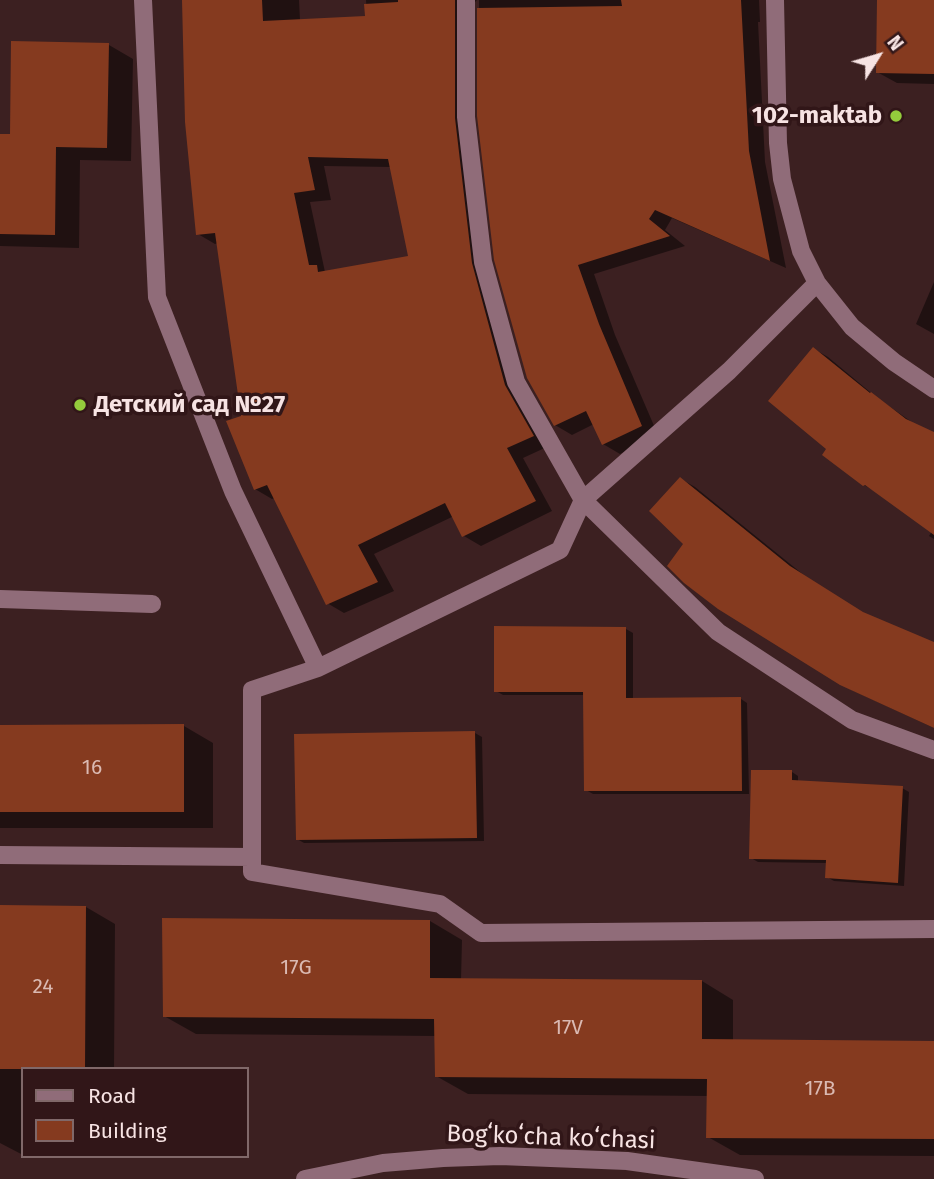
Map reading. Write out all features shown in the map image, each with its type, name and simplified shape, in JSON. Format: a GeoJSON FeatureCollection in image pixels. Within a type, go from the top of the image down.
{"type":"FeatureCollection","features":[{"type":"Feature","properties":{"kind":"street"},"geometry":{"type":"LineString","coordinates":[[144,0],[157,298],[233,491],[318,668]]}},
{"type":"Feature","properties":{"kind":"street"},"geometry":{"type":"LineString","coordinates":[[466,0],[466,117],[483,262],[516,382],[583,500],[718,632],[852,720],[934,750]]}},
{"type":"Feature","properties":{"kind":"street"},"geometry":{"type":"LineString","coordinates":[[775,0],[778,143],[782,180],[802,251],[817,283],[852,327],[894,362],[934,390]]}},
{"type":"Feature","properties":{"kind":"street"},"geometry":{"type":"LineString","coordinates":[[252,864],[252,690],[318,668],[560,550],[583,500],[729,371],[817,283]]}},
{"type":"Feature","properties":{"kind":"street"},"geometry":{"type":"LineString","coordinates":[[0,599],[152,604]]}},
{"type":"Feature","properties":{"kind":"street"},"geometry":{"type":"LineString","coordinates":[[0,855],[252,864],[440,904],[481,933],[934,929]]}},
{"type":"Feature","properties":{"kind":"street","name":"Bogʻkoʻcha koʻchasi"},"geometry":{"type":"LineString","coordinates":[[305,1179],[383,1163],[500,1156],[627,1161],[755,1179]]}},
{"type":"Feature","properties":{"kind":"building"},"geometry":{"type":"Polygon","coordinates":[[[182,0],[262,0],[263,21],[365,16],[364,4],[398,0],[455,0],[455,118],[472,263],[505,385],[534,436],[507,448],[536,501],[462,537],[445,503],[358,545],[378,582],[326,605],[267,485],[254,490],[226,421],[241,416],[215,233],[196,235],[185,122],[182,0]],[[308,157],[315,190],[294,193],[309,265],[317,265],[318,272],[408,256],[388,159],[308,157]]]}},
{"type":"Feature","properties":{"kind":"building"},"geometry":{"type":"Polygon","coordinates":[[[621,0],[741,0],[749,151],[770,261],[655,210],[649,219],[670,236],[578,265],[599,324],[642,426],[602,445],[586,411],[554,426],[527,378],[494,260],[477,116],[477,8],[622,6],[621,0]]]}},
{"type":"Feature","properties":{"kind":"building"},"geometry":{"type":"Polygon","coordinates":[[[877,0],[934,0],[934,74],[876,73],[877,0]]]}},
{"type":"Feature","properties":{"kind":"building"},"geometry":{"type":"Polygon","coordinates":[[[11,41],[109,43],[107,148],[56,147],[55,235],[0,234],[0,134],[10,134],[11,41]]]}},
{"type":"Feature","properties":{"kind":"building"},"geometry":{"type":"Polygon","coordinates":[[[813,347],[906,419],[934,432],[934,535],[822,455],[826,449],[768,401],[813,347]]]}},
{"type":"Feature","properties":{"kind":"building"},"geometry":{"type":"Polygon","coordinates":[[[680,477],[790,566],[863,612],[934,642],[934,728],[840,685],[718,609],[684,583],[667,566],[683,544],[649,511],[680,477]]]}},
{"type":"Feature","properties":{"kind":"building"},"geometry":{"type":"Polygon","coordinates":[[[494,626],[626,627],[626,698],[741,697],[742,791],[584,791],[583,692],[494,692],[494,626]]]}},
{"type":"Feature","properties":{"kind":"building"},"geometry":{"type":"Polygon","coordinates":[[[184,724],[184,812],[0,812],[0,725],[184,724]]]}},
{"type":"Feature","properties":{"kind":"building"},"geometry":{"type":"Polygon","coordinates":[[[475,731],[477,838],[296,840],[294,734],[475,731]]]}},
{"type":"Feature","properties":{"kind":"building"},"geometry":{"type":"Polygon","coordinates":[[[751,770],[792,770],[792,780],[903,786],[898,883],[825,878],[826,860],[749,859],[751,770]]]}},
{"type":"Feature","properties":{"kind":"building"},"geometry":{"type":"Polygon","coordinates":[[[0,905],[86,906],[85,1067],[0,1069],[0,905]]]}},
{"type":"Feature","properties":{"kind":"building"},"geometry":{"type":"Polygon","coordinates":[[[162,918],[430,920],[430,978],[702,980],[702,1039],[934,1041],[934,1139],[706,1138],[707,1079],[435,1077],[434,1019],[163,1017],[162,918]]]}},
{"type":"Feature","properties":{"kind":"place","name":"102-maktab"},"geometry":{"type":"Point","coordinates":[896,116]}},
{"type":"Feature","properties":{"kind":"place","name":"Детский сад №27"},"geometry":{"type":"Point","coordinates":[80,405]}}]}
